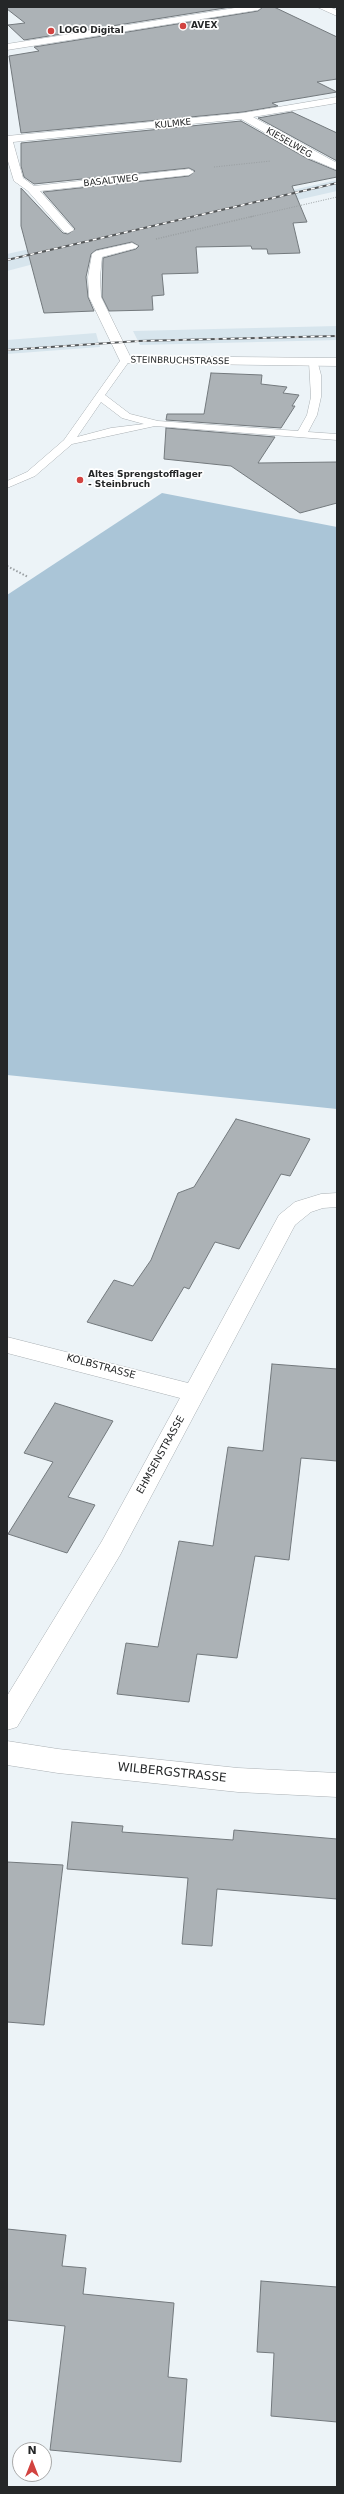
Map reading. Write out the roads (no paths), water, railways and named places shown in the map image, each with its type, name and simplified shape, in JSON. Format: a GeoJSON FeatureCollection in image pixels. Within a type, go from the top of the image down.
{"type":"FeatureCollection","features":[{"type":"Feature","properties":{"kind":"street"},"geometry":{"type":"LineString","coordinates":[[7,47],[258,7]]}},
{"type":"Feature","properties":{"kind":"street"},"geometry":{"type":"LineString","coordinates":[[321,7],[337,13]]}},
{"type":"Feature","properties":{"kind":"street","name":"KULMKE"},"geometry":{"type":"LineString","coordinates":[[7,140],[243,116],[337,100]]}},
{"type":"Feature","properties":{"kind":"street","name":"KIESELWEG"},"geometry":{"type":"LineString","coordinates":[[243,116],[313,156],[337,167]]}},
{"type":"Feature","properties":{"kind":"street"},"geometry":{"type":"LineString","coordinates":[[7,140],[18,179],[32,189],[68,230]]}},
{"type":"Feature","properties":{"kind":"street","name":"BASALTWEG"},"geometry":{"type":"LineString","coordinates":[[32,189],[189,172]]}},
{"type":"Feature","properties":{"kind":"street","name":"STEINBRUCHSTRASSE"},"geometry":{"type":"LineString","coordinates":[[132,246],[100,253],[96,256],[94,278],[95,297],[125,360],[337,362]]}},
{"type":"Feature","properties":{"kind":"street","name":"EHMSENSTRASSE"},"geometry":{"type":"LineString","coordinates":[[7,1719],[111,1548],[287,1220],[303,1207],[329,1200]]}},
{"type":"Feature","properties":{"kind":"street","name":"KOLBSTRASSE"},"geometry":{"type":"LineString","coordinates":[[7,1345],[44,1352],[195,1393]]}},
{"type":"Feature","properties":{"kind":"street","name":"WILBERGSTRASSE"},"geometry":{"type":"LineString","coordinates":[[7,1753],[58,1761],[238,1780],[337,1785]]}},
{"type":"Feature","properties":{"kind":"lane"},"geometry":{"type":"LineString","coordinates":[[7,485],[31,474],[68,442],[125,360]]}},
{"type":"Feature","properties":{"kind":"lane"},"geometry":{"type":"LineString","coordinates":[[301,435],[312,415],[316,375],[314,362]]}},
{"type":"Feature","properties":{"kind":"lane"},"geometry":{"type":"LineString","coordinates":[[100,396],[126,416],[158,424],[337,437]]}},
{"type":"Feature","properties":{"kind":"lane"},"geometry":{"type":"LineString","coordinates":[[68,442],[111,431],[158,424]]}},
{"type":"Feature","properties":{"kind":"railway"},"geometry":{"type":"LineString","coordinates":[[7,260],[337,183]]}},
{"type":"Feature","properties":{"kind":"railway"},"geometry":{"type":"LineString","coordinates":[[7,350],[138,341],[337,336]]}},
{"type":"Feature","properties":{"kind":"place","name":"AVEX"},"geometry":{"type":"Point","coordinates":[183,26]}},
{"type":"Feature","properties":{"kind":"place","name":"LOGO Digital"},"geometry":{"type":"Point","coordinates":[51,31]}},
{"type":"Feature","properties":{"kind":"place","name":"Altes Sprengstofflager - Steinbruch"},"geometry":{"type":"Point","coordinates":[80,480]}}]}
